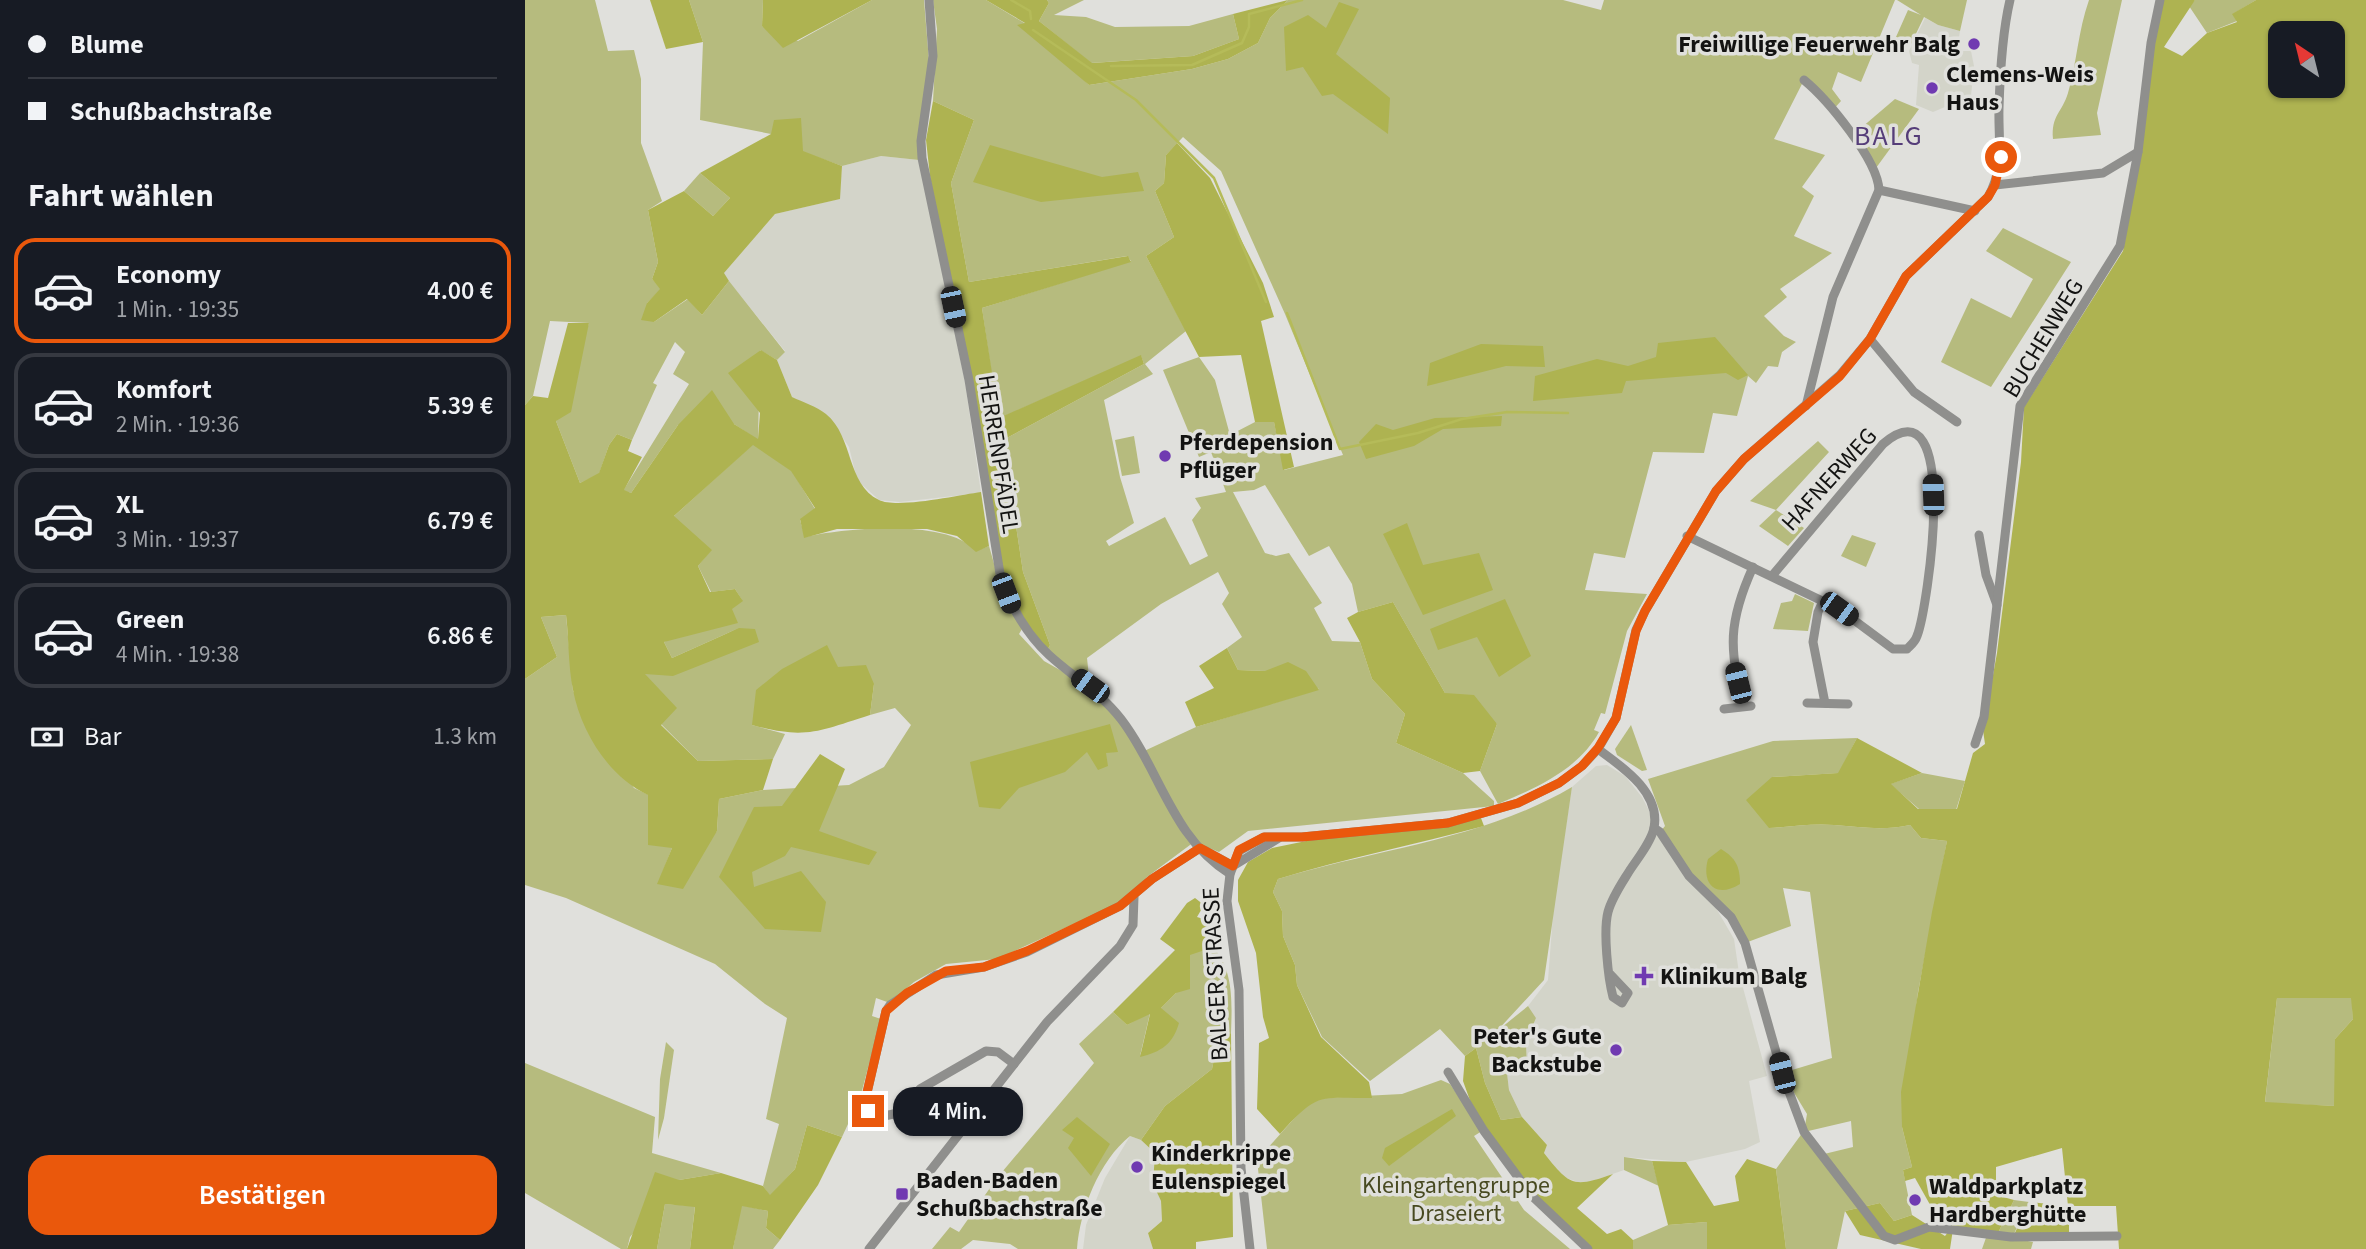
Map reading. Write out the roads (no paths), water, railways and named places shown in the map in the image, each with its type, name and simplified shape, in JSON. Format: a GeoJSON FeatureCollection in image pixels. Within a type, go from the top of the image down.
{"type":"FeatureCollection","features":[{"type":"Feature","properties":{"kind":"street","name":"HERRENPFÄDEL"},"geometry":{"type":"LineString","coordinates":[[929,0],[933,56],[921,141],[922,158],[969,380],[1001,580],[1012,607],[1039,645],[1108,703],[1122,721],[1180,826],[1200,848],[1231,870]]}},
{"type":"Feature","properties":{"kind":"street"},"geometry":{"type":"LineString","coordinates":[[2010,0],[1999,104],[2001,157],[1995,185],[2103,173],[2138,152]]}},
{"type":"Feature","properties":{"kind":"street","name":"BUCHENWEG"},"geometry":{"type":"LineString","coordinates":[[1975,744],[1984,717],[2020,406],[2120,246],[2138,152],[2151,43],[2160,0]]}},
{"type":"Feature","properties":{"kind":"street"},"geometry":{"type":"LineString","coordinates":[[1804,80],[1822,99],[1870,162],[1878,179],[1879,190],[1833,297],[1806,406]]}},
{"type":"Feature","properties":{"kind":"street","name":"BALGER STRASSE"},"geometry":{"type":"LineString","coordinates":[[1250,1249],[1241,1168],[1241,1021],[1227,901],[1231,870],[1239,850],[1254,840],[1448,823],[1496,811],[1559,783],[1582,766],[1598,748],[1618,714],[1636,631],[1687,536],[1730,474],[1840,376],[1870,339],[1906,276],[1975,211],[1995,185]]}},
{"type":"Feature","properties":{"kind":"street"},"geometry":{"type":"LineString","coordinates":[[1879,190],[1975,211]]}},
{"type":"Feature","properties":{"kind":"street"},"geometry":{"type":"LineString","coordinates":[[1870,339],[1914,392],[1957,422]]}},
{"type":"Feature","properties":{"kind":"street","name":"HAFNERWEG"},"geometry":{"type":"LineString","coordinates":[[1772,576],[1883,444],[1898,433],[1912,434],[1925,442],[1931,455],[1934,533],[1918,635],[1910,647],[1904,650],[1893,649],[1823,601]]}},
{"type":"Feature","properties":{"kind":"street"},"geometry":{"type":"LineString","coordinates":[[1979,535],[1986,575],[1998,607]]}},
{"type":"Feature","properties":{"kind":"street"},"geometry":{"type":"LineString","coordinates":[[1687,536],[1823,601],[1818,612],[1813,642],[1825,703]]}},
{"type":"Feature","properties":{"kind":"street"},"geometry":{"type":"LineString","coordinates":[[1724,709],[1747,706],[1732,660],[1734,623],[1739,599],[1753,567]]}},
{"type":"Feature","properties":{"kind":"street"},"geometry":{"type":"LineString","coordinates":[[1807,703],[1847,704]]}},
{"type":"Feature","properties":{"kind":"street"},"geometry":{"type":"LineString","coordinates":[[1598,748],[1636,779],[1647,796],[1654,816],[1654,828],[1617,891],[1607,914],[1611,974]]}},
{"type":"Feature","properties":{"kind":"street"},"geometry":{"type":"LineString","coordinates":[[1654,828],[1660,832],[1689,876],[1731,917],[1745,943],[1784,1082],[1804,1132],[1884,1236],[1895,1240],[1929,1227],[2011,1237],[2117,1236]]}},
{"type":"Feature","properties":{"kind":"street"},"geometry":{"type":"LineString","coordinates":[[1016,1061],[998,1052],[986,1051],[920,1089],[898,1113],[875,1118],[868,1111],[866,1097],[886,1011],[907,993],[946,971],[984,967],[1027,951],[1134,897],[1152,879],[1200,848]]}},
{"type":"Feature","properties":{"kind":"street"},"geometry":{"type":"LineString","coordinates":[[869,1249],[1047,1022],[1120,946],[1133,925],[1134,897]]}},
{"type":"Feature","properties":{"kind":"street"},"geometry":{"type":"LineString","coordinates":[[1448,1072],[1484,1131],[1532,1196],[1588,1249]]}},
{"type":"Feature","properties":{"kind":"waterway"},"geometry":{"type":"LineString","coordinates":[[1011,0],[1030,11],[1031,19]]}},
{"type":"Feature","properties":{"kind":"waterway"},"geometry":{"type":"LineString","coordinates":[[1111,66],[1192,65],[1242,43],[1249,27],[1249,14],[1302,0]]}},
{"type":"Feature","properties":{"kind":"waterway"},"geometry":{"type":"LineString","coordinates":[[1033,30],[1136,100],[1214,178],[1266,302]]}},
{"type":"Feature","properties":{"kind":"waterway"},"geometry":{"type":"LineString","coordinates":[[1287,313],[1340,449],[1418,433],[1462,419],[1507,412],[1568,413]]}},
{"type":"Feature","properties":{"kind":"place","name":"Freiwillige Feuerwehr Balg"},"geometry":{"type":"Point","coordinates":[1974,44]}},
{"type":"Feature","properties":{"kind":"place","name":"Clemens-Weis Haus"},"geometry":{"type":"Point","coordinates":[1932,88]}},
{"type":"Feature","properties":{"kind":"place","name":"Pferdepension Pflüger"},"geometry":{"type":"Point","coordinates":[1165,456]}},
{"type":"Feature","properties":{"kind":"place","name":"Klinikum Balg"},"geometry":{"type":"Point","coordinates":[1644,976]}},
{"type":"Feature","properties":{"kind":"place","name":"Peter's Gute Backstube"},"geometry":{"type":"Point","coordinates":[1616,1050]}},
{"type":"Feature","properties":{"kind":"place","name":"Kinderkrippe Eulenspiegel"},"geometry":{"type":"Point","coordinates":[1137,1167]}},
{"type":"Feature","properties":{"kind":"place","name":"Baden-Baden Schußbachstraße"},"geometry":{"type":"Point","coordinates":[902,1194]}},
{"type":"Feature","properties":{"kind":"place","name":"Waldparkplatz Hardberghütte"},"geometry":{"type":"Point","coordinates":[1915,1200]}},
{"type":"Feature","properties":{"kind":"district","name":"BALG"},"geometry":{"type":"Point","coordinates":[1889,135]}},
{"type":"Feature","properties":{"kind":"park label","name":"Kleingartengruppe Draseiert"},"geometry":{"type":"Point","coordinates":[1456,1199]}}]}
